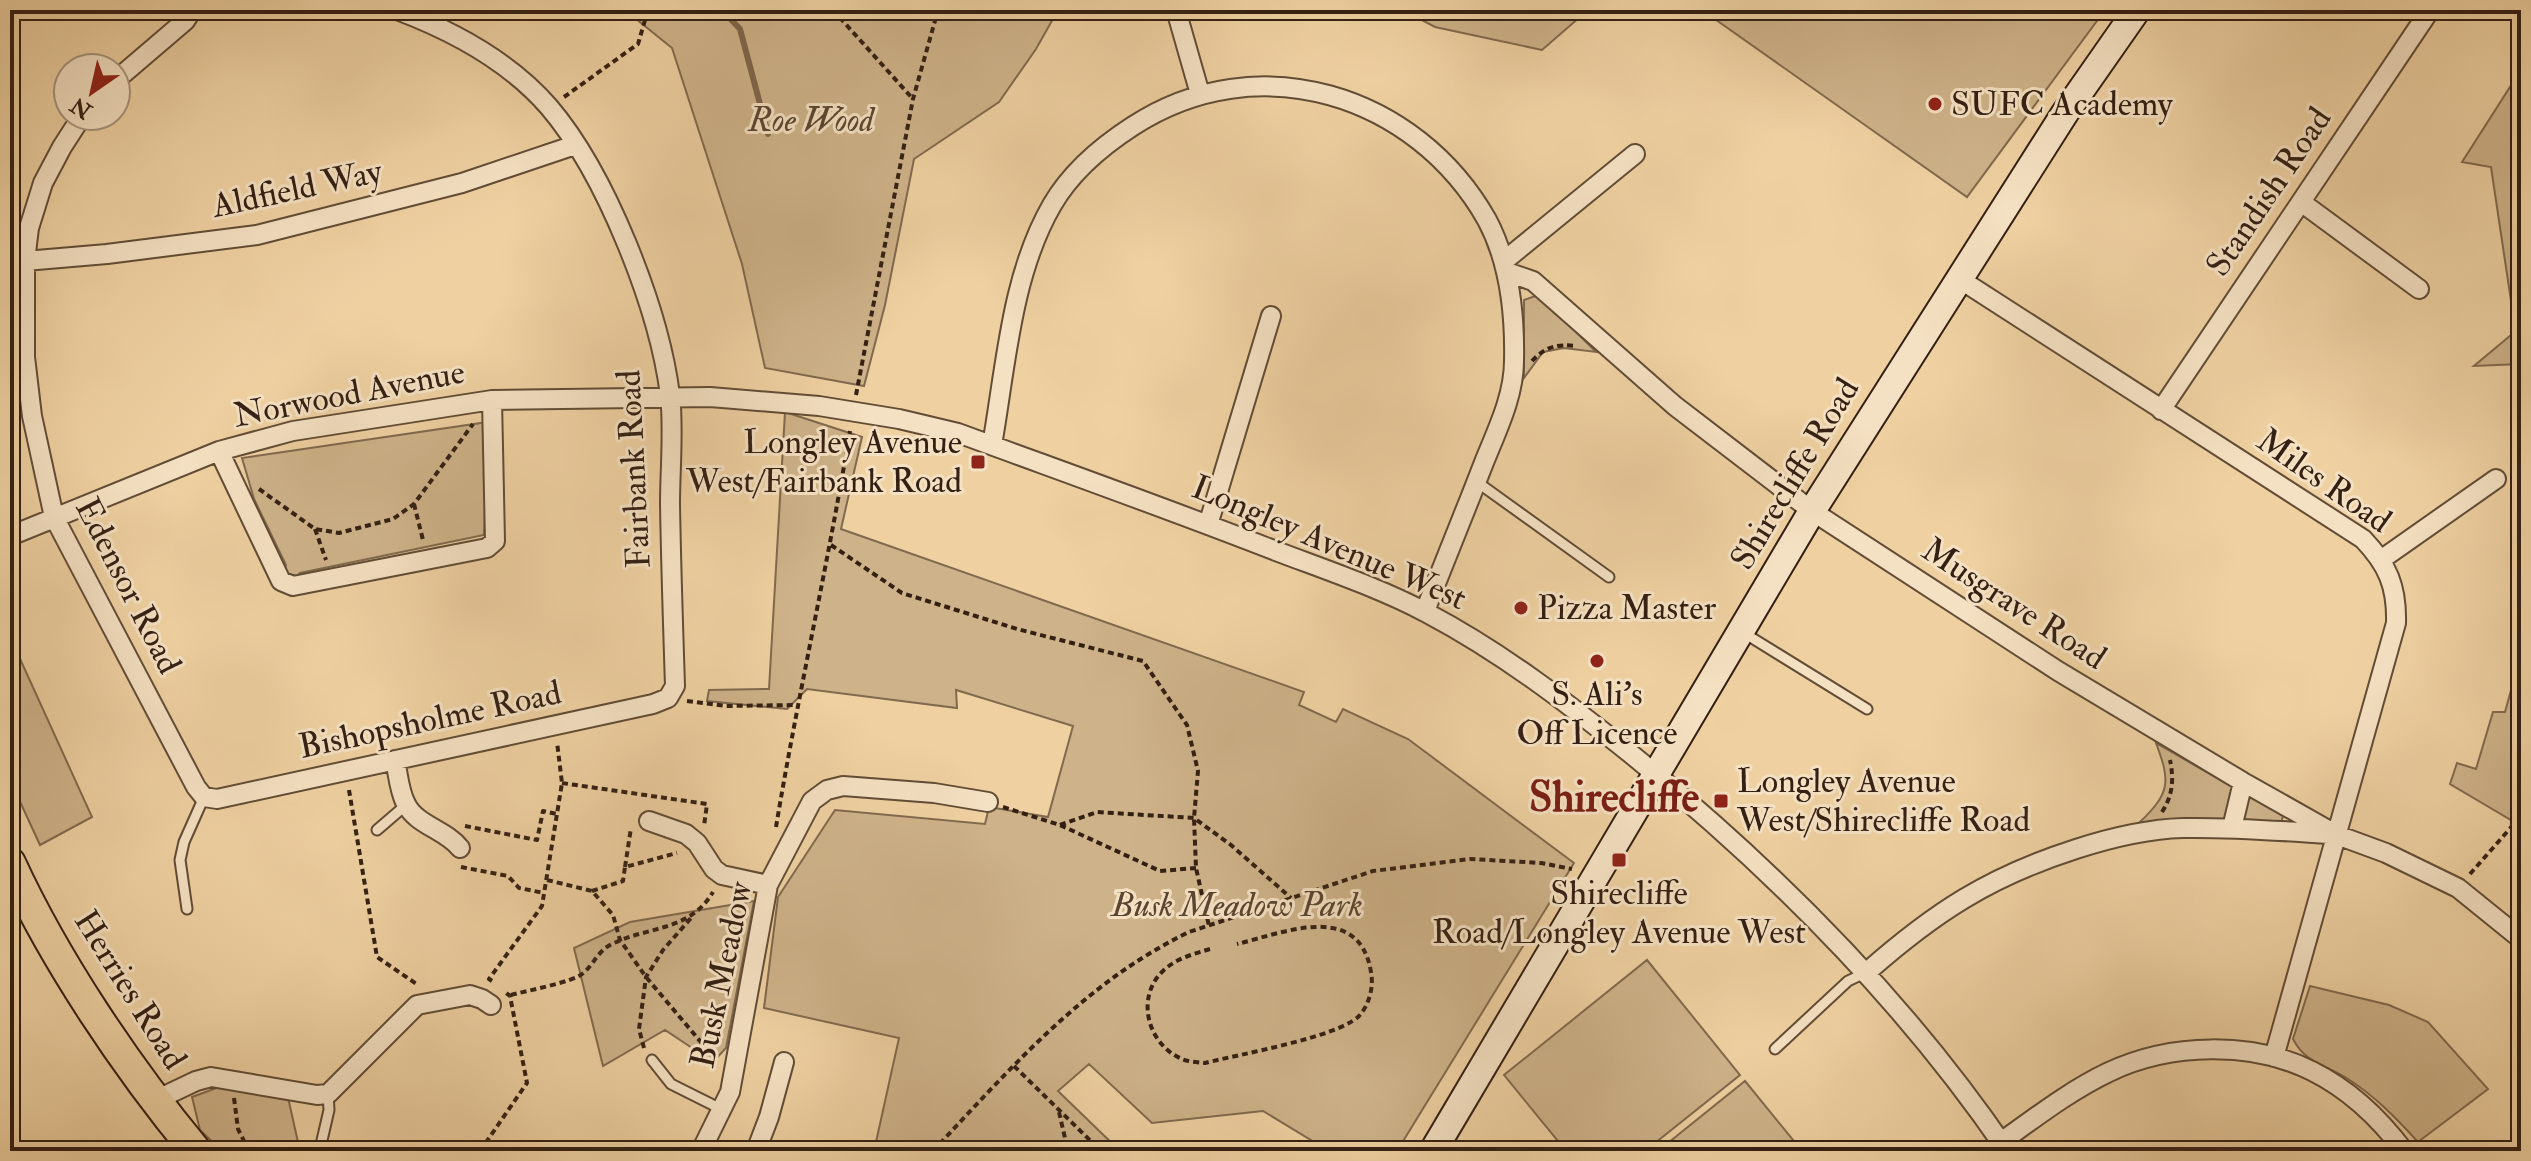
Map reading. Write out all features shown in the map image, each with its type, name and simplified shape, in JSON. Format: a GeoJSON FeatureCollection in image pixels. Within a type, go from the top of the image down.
{"type":"FeatureCollection","features":[{"type":"Feature","properties":{"kind":"main road","name":"Herries Road"},"geometry":{"type":"LineString","coordinates":[[10,863],[66,967],[154,1101],[196,1151]]}},
{"type":"Feature","properties":{"kind":"street"},"geometry":{"type":"LineString","coordinates":[[132,66],[185,21],[192,10]]}},
{"type":"Feature","properties":{"kind":"street","name":"Fairbank Road"},"geometry":{"type":"LineString","coordinates":[[397,10],[424,20],[482,50],[531,89],[549,108],[607,200],[634,263],[656,323],[670,396],[675,686],[668,698]]}},
{"type":"Feature","properties":{"kind":"street"},"geometry":{"type":"LineString","coordinates":[[1176,10],[1200,94]]}},
{"type":"Feature","properties":{"kind":"street","name":"Shirecliffe Road"},"geometry":{"type":"LineString","coordinates":[[1433,1151],[1812,511],[2065,113],[2137,10]]}},
{"type":"Feature","properties":{"kind":"street","name":"Standish Road"},"geometry":{"type":"LineString","coordinates":[[2161,410],[2430,10]]}},
{"type":"Feature","properties":{"kind":"street"},"geometry":{"type":"LineString","coordinates":[[992,445],[1018,300],[1032,247],[1053,204],[1080,168],[1113,139],[1155,112],[1200,94],[1257,85],[1292,87],[1330,95],[1367,108],[1401,127],[1438,156],[1463,182],[1488,222],[1505,266],[1513,314],[1514,365],[1507,405],[1425,611]]}},
{"type":"Feature","properties":{"kind":"street","name":"Edensor Road"},"geometry":{"type":"LineString","coordinates":[[72,132],[43,183],[29,228],[25,261],[25,357],[32,416],[54,517],[204,797]]}},
{"type":"Feature","properties":{"kind":"street","name":"Aldfield Way"},"geometry":{"type":"LineString","coordinates":[[25,261],[257,235],[462,183],[575,145]]}},
{"type":"Feature","properties":{"kind":"street"},"geometry":{"type":"LineString","coordinates":[[1505,266],[1635,154]]}},
{"type":"Feature","properties":{"kind":"street"},"geometry":{"type":"LineString","coordinates":[[2301,202],[2419,289]]}},
{"type":"Feature","properties":{"kind":"street","name":"Musgrave Road"},"geometry":{"type":"LineString","coordinates":[[1505,266],[1533,281],[1743,460],[1812,511],[2058,671],[2243,782],[2337,835],[2386,853],[2458,888],[2521,939]]}},
{"type":"Feature","properties":{"kind":"street","name":"Miles Road"},"geometry":{"type":"LineString","coordinates":[[1958,278],[2363,539],[2382,559],[2397,601],[2396,623],[2274,1057]]}},
{"type":"Feature","properties":{"kind":"street"},"geometry":{"type":"LineString","coordinates":[[1208,525],[1271,316]]}},
{"type":"Feature","properties":{"kind":"street","name":"Norwood Avenue"},"geometry":{"type":"LineString","coordinates":[[10,536],[219,451],[293,431],[492,400],[670,396],[766,402]]}},
{"type":"Feature","properties":{"kind":"street","name":"Norwood Avenue"},"geometry":{"type":"LineString","coordinates":[[219,451],[281,581],[293,586],[487,548],[495,541],[492,400]]}},
{"type":"Feature","properties":{"kind":"street","name":"Longley Avenue West"},"geometry":{"type":"LineString","coordinates":[[766,402],[899,419],[992,445],[1208,525],[1425,611],[1498,654],[1550,690],[1656,775],[1781,887],[1867,972],[1938,1057],[2004,1146]]}},
{"type":"Feature","properties":{"kind":"street"},"geometry":{"type":"LineString","coordinates":[[2382,559],[2496,479]]}},
{"type":"Feature","properties":{"kind":"street","name":"Bishopsholme Road"},"geometry":{"type":"LineString","coordinates":[[204,797],[217,799],[555,726],[668,698]]}},
{"type":"Feature","properties":{"kind":"street"},"geometry":{"type":"LineString","coordinates":[[395,760],[406,805],[418,817],[454,840],[460,848]]}},
{"type":"Feature","properties":{"kind":"street"},"geometry":{"type":"LineString","coordinates":[[2232,828],[2243,782]]}},
{"type":"Feature","properties":{"kind":"street","name":"Busk Meadow"},"geometry":{"type":"LineString","coordinates":[[701,1151],[723,1110],[733,1073],[768,885],[812,801],[827,790],[843,786],[934,793],[988,802]]}},
{"type":"Feature","properties":{"kind":"street"},"geometry":{"type":"LineString","coordinates":[[649,821],[686,834],[722,875],[768,885]]}},
{"type":"Feature","properties":{"kind":"street"},"geometry":{"type":"LineString","coordinates":[[1867,972],[1906,938],[1984,886],[2033,863],[2092,844],[2181,828],[2337,835]]}},
{"type":"Feature","properties":{"kind":"street"},"geometry":{"type":"LineString","coordinates":[[154,1101],[211,1077],[317,1095],[328,1094],[417,1005],[470,995],[491,1005]]}},
{"type":"Feature","properties":{"kind":"street"},"geometry":{"type":"LineString","coordinates":[[2004,1146],[2071,1093],[2110,1071],[2147,1057],[2182,1051],[2227,1050],[2274,1057],[2312,1071],[2350,1095],[2389,1131],[2404,1151]]}},
{"type":"Feature","properties":{"kind":"street"},"geometry":{"type":"LineString","coordinates":[[756,1151],[784,1062]]}},
{"type":"Feature","properties":{"kind":"lane"},"geometry":{"type":"LineString","coordinates":[[1477,482],[1609,577]]}},
{"type":"Feature","properties":{"kind":"lane"},"geometry":{"type":"LineString","coordinates":[[1741,632],[1867,709]]}},
{"type":"Feature","properties":{"kind":"lane"},"geometry":{"type":"LineString","coordinates":[[187,909],[180,860],[184,842],[204,797]]}},
{"type":"Feature","properties":{"kind":"lane"},"geometry":{"type":"LineString","coordinates":[[377,830],[406,805]]}},
{"type":"Feature","properties":{"kind":"lane"},"geometry":{"type":"LineString","coordinates":[[1775,1049],[1848,981],[1867,972]]}},
{"type":"Feature","properties":{"kind":"lane","name":"Busk Meadow"},"geometry":{"type":"LineString","coordinates":[[652,1060],[671,1084],[723,1110]]}},
{"type":"Feature","properties":{"kind":"lane"},"geometry":{"type":"LineString","coordinates":[[320,1149],[329,1110],[328,1094]]}},
{"type":"Feature","properties":{"kind":"path"},"geometry":{"type":"LineString","coordinates":[[549,108],[638,44],[648,10]]}},
{"type":"Feature","properties":{"kind":"path"},"geometry":{"type":"LineString","coordinates":[[833,10],[913,99]]}},
{"type":"Feature","properties":{"kind":"path"},"geometry":{"type":"LineString","coordinates":[[776,828],[796,705],[831,545],[853,412],[913,99],[938,10]]}},
{"type":"Feature","properties":{"kind":"path"},"geometry":{"type":"LineString","coordinates":[[1510,387],[1543,349],[1562,344],[1611,350]]}},
{"type":"Feature","properties":{"kind":"path"},"geometry":{"type":"LineString","coordinates":[[229,473],[249,482],[315,529],[339,533],[393,519],[414,504],[473,424]]}},
{"type":"Feature","properties":{"kind":"path"},"geometry":{"type":"LineString","coordinates":[[414,504],[425,547]]}},
{"type":"Feature","properties":{"kind":"path"},"geometry":{"type":"LineString","coordinates":[[315,529],[329,567]]}},
{"type":"Feature","properties":{"kind":"path"},"geometry":{"type":"LineString","coordinates":[[831,545],[902,593],[1017,629],[1143,661],[1187,725],[1198,771],[1194,818],[1196,868],[1209,926]]}},
{"type":"Feature","properties":{"kind":"path"},"geometry":{"type":"LineString","coordinates":[[668,698],[726,706],[796,705]]}},
{"type":"Feature","properties":{"kind":"path"},"geometry":{"type":"LineString","coordinates":[[480,1151],[527,1083],[510,996],[489,979],[542,906],[562,783],[555,726]]}},
{"type":"Feature","properties":{"kind":"path"},"geometry":{"type":"LineString","coordinates":[[2140,833],[2170,799],[2173,777],[2166,736]]}},
{"type":"Feature","properties":{"kind":"path"},"geometry":{"type":"LineString","coordinates":[[345,771],[377,957],[440,1000]]}},
{"type":"Feature","properties":{"kind":"path"},"geometry":{"type":"LineString","coordinates":[[988,802],[1060,825],[1160,871],[1196,868]]}},
{"type":"Feature","properties":{"kind":"path"},"geometry":{"type":"LineString","coordinates":[[462,826],[537,840],[543,811],[557,814]]}},
{"type":"Feature","properties":{"kind":"path"},"geometry":{"type":"LineString","coordinates":[[1060,825],[1097,812],[1194,818],[1231,845],[1291,898]]}},
{"type":"Feature","properties":{"kind":"path"},"geometry":{"type":"LineString","coordinates":[[2458,888],[2521,816]]}},
{"type":"Feature","properties":{"kind":"path"},"geometry":{"type":"LineString","coordinates":[[460,848],[456,867],[508,876],[519,888],[544,893]]}},
{"type":"Feature","properties":{"kind":"path"},"geometry":{"type":"LineString","coordinates":[[933,1151],[1061,1018],[1162,945],[1373,871],[1470,859],[1541,863],[1597,875]]}},
{"type":"Feature","properties":{"kind":"path"},"geometry":{"type":"LineString","coordinates":[[652,1060],[641,1045],[639,1029],[646,977],[663,950],[709,898],[722,875]]}},
{"type":"Feature","properties":{"kind":"path"},"geometry":{"type":"LineString","coordinates":[[547,880],[592,891],[613,915],[620,940],[646,977],[704,1047],[733,1073]]}},
{"type":"Feature","properties":{"kind":"path"},"geometry":{"type":"LineString","coordinates":[[491,1005],[510,996],[581,976],[602,949],[692,916]]}},
{"type":"Feature","properties":{"kind":"path"},"geometry":{"type":"LineString","coordinates":[[1210,949],[1182,958],[1163,971],[1151,989],[1146,1010],[1151,1030],[1162,1047],[1182,1060],[1205,1063],[1340,1029],[1360,1015],[1369,1000],[1373,980],[1370,962],[1359,943],[1338,928],[1316,925],[1237,944]]}},
{"type":"Feature","properties":{"kind":"path"},"geometry":{"type":"LineString","coordinates":[[1013,1065],[1101,1151]]}},
{"type":"Feature","properties":{"kind":"path"},"geometry":{"type":"LineString","coordinates":[[232,1080],[238,1129],[249,1151]]}},
{"type":"Feature","properties":{"kind":"path"},"geometry":{"type":"LineString","coordinates":[[1058,1110],[1068,1151]]}},
{"type":"Feature","properties":{"kind":"path"},"geometry":{"type":"LineString","coordinates":[[943,1141],[954,1151]]}},
{"type":"Feature","properties":{"kind":"green space","name":"Roe Wood"},"geometry":{"type":"Polygon","coordinates":[[[625,10],[1058,10],[1036,49],[999,102],[914,159],[885,305],[864,386],[765,368],[742,264],[672,48],[625,10]]]}},
{"type":"Feature","properties":{"kind":"green space"},"geometry":{"type":"Polygon","coordinates":[[[1403,10],[1588,10],[1542,50],[1435,27],[1403,10]]]}},
{"type":"Feature","properties":{"kind":"green space","name":"SUFC Academy"},"geometry":{"type":"Polygon","coordinates":[[[1702,10],[2105,10],[1967,197],[1702,10]]]}},
{"type":"Feature","properties":{"kind":"green space"},"geometry":{"type":"Polygon","coordinates":[[[2519,73],[2521,364],[2474,366],[2511,335],[2514,321],[2491,167],[2462,162],[2519,73]]]}},
{"type":"Feature","properties":{"kind":"green space"},"geometry":{"type":"Polygon","coordinates":[[[1535,296],[1545,301],[1596,352],[1564,348],[1543,352],[1524,378],[1524,300],[1535,296]]]}},
{"type":"Feature","properties":{"kind":"green space","name":"Busk Meadow Park"},"geometry":{"type":"Polygon","coordinates":[[[785,412],[862,437],[841,529],[1304,692],[1299,705],[1336,722],[1343,709],[1408,739],[1574,863],[1397,1151],[1329,1151],[1263,1111],[1152,1123],[1089,1064],[1058,1091],[1120,1151],[874,1151],[899,1038],[764,1008],[778,897],[835,810],[985,824],[989,807],[1048,817],[1073,726],[956,690],[957,708],[807,689],[787,709],[707,701],[709,690],[769,689],[785,412]]]}},
{"type":"Feature","properties":{"kind":"green space"},"geometry":{"type":"Polygon","coordinates":[[[488,422],[484,535],[300,573],[294,579],[284,571],[286,565],[254,499],[242,458],[488,422]]]}},
{"type":"Feature","properties":{"kind":"green space"},"geometry":{"type":"Polygon","coordinates":[[[16,650],[92,817],[40,845],[10,780],[10,653],[16,650]]]}},
{"type":"Feature","properties":{"kind":"green space"},"geometry":{"type":"Polygon","coordinates":[[[2521,654],[2521,826],[2450,784],[2457,763],[2476,769],[2493,712],[2505,712],[2521,654]]]}},
{"type":"Feature","properties":{"kind":"green space"},"geometry":{"type":"Polygon","coordinates":[[[2156,743],[2283,816],[2281,823],[2139,823],[2157,803],[2165,787],[2164,768],[2156,743]]]}},
{"type":"Feature","properties":{"kind":"green space"},"geometry":{"type":"Polygon","coordinates":[[[754,901],[726,1048],[713,1062],[665,1030],[603,1066],[574,948],[630,922],[754,901]]]}},
{"type":"Feature","properties":{"kind":"green space"},"geometry":{"type":"Polygon","coordinates":[[[1647,960],[1740,1075],[1645,1151],[1566,1151],[1504,1075],[1647,960]]]}},
{"type":"Feature","properties":{"kind":"green space"},"geometry":{"type":"Polygon","coordinates":[[[2310,986],[2389,1005],[2428,1022],[2488,1089],[2418,1142],[2367,1093],[2310,1059],[2298,1047],[2293,1039],[2310,986]]]}},
{"type":"Feature","properties":{"kind":"green space"},"geometry":{"type":"Polygon","coordinates":[[[1745,1081],[1802,1151],[1658,1151],[1745,1081]]]}},
{"type":"Feature","properties":{"kind":"green space"},"geometry":{"type":"Polygon","coordinates":[[[219,1087],[287,1093],[300,1151],[222,1151],[200,1130],[192,1097],[219,1087]]]}},
{"type":"Feature","properties":{"kind":"waterway"},"geometry":{"type":"LineString","coordinates":[[722,10],[740,29],[768,134]]}},
{"type":"Feature","properties":{"kind":"place","name":"SUFC Academy"},"geometry":{"type":"Point","coordinates":[1935,104]}},
{"type":"Feature","properties":{"kind":"place","name":"Longley Avenue West/Fairbank Road"},"geometry":{"type":"Point","coordinates":[978,462]}},
{"type":"Feature","properties":{"kind":"place","name":"Pizza Master"},"geometry":{"type":"Point","coordinates":[1521,608]}},
{"type":"Feature","properties":{"kind":"place","name":"S. Ali's Off Licence"},"geometry":{"type":"Point","coordinates":[1597,661]}},
{"type":"Feature","properties":{"kind":"place","name":"Longley Avenue West/Shirecliffe Road"},"geometry":{"type":"Point","coordinates":[1721,801]}},
{"type":"Feature","properties":{"kind":"place","name":"Shirecliffe Road/Longley Avenue West"},"geometry":{"type":"Point","coordinates":[1619,860]}},
{"type":"Feature","properties":{"kind":"district","name":"Shirecliffe"},"geometry":{"type":"Point","coordinates":[1614,798]}}]}
